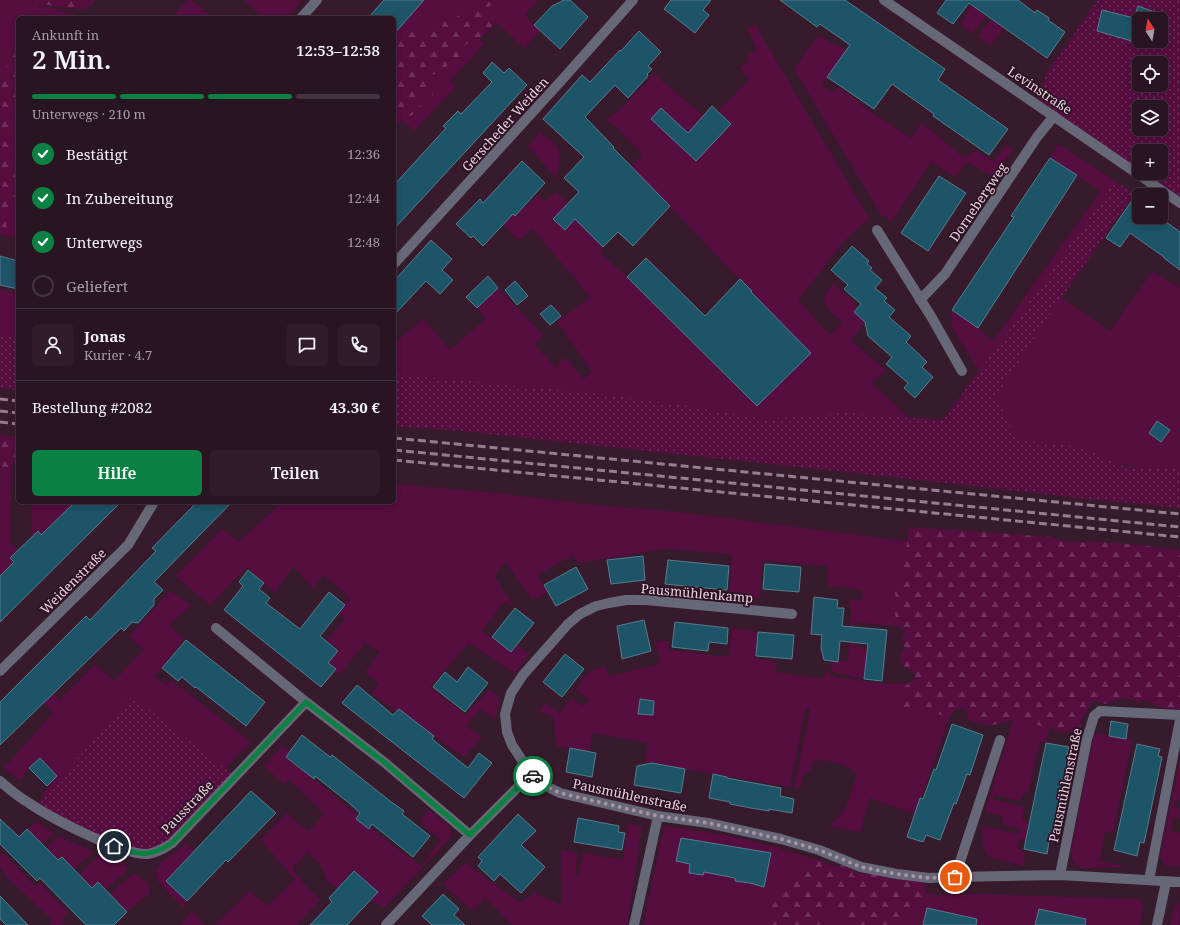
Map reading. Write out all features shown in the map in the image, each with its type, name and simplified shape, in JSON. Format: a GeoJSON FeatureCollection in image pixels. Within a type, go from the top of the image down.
{"type":"FeatureCollection","features":[{"type":"Feature","properties":{"kind":"street"},"geometry":{"type":"LineString","coordinates":[[303,16],[317,0]]}},
{"type":"Feature","properties":{"kind":"street","name":"Gerscheder Weiden"},"geometry":{"type":"LineString","coordinates":[[396,262],[556,87],[633,0]]}},
{"type":"Feature","properties":{"kind":"street","name":"Levinstraße"},"geometry":{"type":"LineString","coordinates":[[884,0],[1180,203]]}},
{"type":"Feature","properties":{"kind":"street","name":"Dornebergweg"},"geometry":{"type":"LineString","coordinates":[[920,300],[945,274],[1037,137],[1054,116]]}},
{"type":"Feature","properties":{"kind":"street"},"geometry":{"type":"LineString","coordinates":[[877,230],[962,371]]}},
{"type":"Feature","properties":{"kind":"street","name":"Weidenstraße"},"geometry":{"type":"LineString","coordinates":[[0,670],[128,545],[153,504]]}},
{"type":"Feature","properties":{"kind":"street","name":"Pausmühlenkamp"},"geometry":{"type":"LineString","coordinates":[[531,774],[512,746],[507,732],[505,714],[511,693],[523,675],[568,624],[580,614],[596,606],[609,603],[646,600],[792,614]]}},
{"type":"Feature","properties":{"kind":"street"},"geometry":{"type":"LineString","coordinates":[[216,628],[306,702],[384,762],[470,835]]}},
{"type":"Feature","properties":{"kind":"street","name":"Pausstraße"},"geometry":{"type":"LineString","coordinates":[[0,781],[30,804],[104,842],[137,853],[148,854],[160,851],[172,843],[306,702]]}},
{"type":"Feature","properties":{"kind":"street","name":"Pausmühlenstraße"},"geometry":{"type":"LineString","coordinates":[[1060,875],[1087,739],[1094,716],[1100,711],[1180,715]]}},
{"type":"Feature","properties":{"kind":"street"},"geometry":{"type":"LineString","coordinates":[[1149,880],[1180,720]]}},
{"type":"Feature","properties":{"kind":"street"},"geometry":{"type":"LineString","coordinates":[[955,877],[1000,740]]}},
{"type":"Feature","properties":{"kind":"street"},"geometry":{"type":"LineString","coordinates":[[386,925],[470,835],[531,774]]}},
{"type":"Feature","properties":{"kind":"street","name":"Pausmühlenstraße"},"geometry":{"type":"LineString","coordinates":[[531,774],[540,783],[560,793],[658,816],[708,823],[781,839],[819,850],[861,867],[897,874],[929,878],[1060,875],[1180,882]]}},
{"type":"Feature","properties":{"kind":"street"},"geometry":{"type":"LineString","coordinates":[[634,925],[658,816]]}},
{"type":"Feature","properties":{"kind":"street"},"geometry":{"type":"LineString","coordinates":[[1157,925],[1166,882]]}},
{"type":"Feature","properties":{"kind":"green space"},"geometry":{"type":"Polygon","coordinates":[[[0,0],[33,0],[27,16],[16,16],[16,44],[0,85],[0,0]]]}},
{"type":"Feature","properties":{"kind":"green space"},"geometry":{"type":"Polygon","coordinates":[[[33,0],[95,0],[85,10],[39,4],[36,16],[27,16],[33,0]]]}},
{"type":"Feature","properties":{"kind":"green space"},"geometry":{"type":"Polygon","coordinates":[[[188,0],[191,0],[211,16],[176,16],[177,11],[188,0]]]}},
{"type":"Feature","properties":{"kind":"green space"},"geometry":{"type":"Polygon","coordinates":[[[244,0],[302,0],[289,16],[261,16],[244,0]]]}},
{"type":"Feature","properties":{"kind":"green space"},"geometry":{"type":"Polygon","coordinates":[[[424,0],[538,0],[525,15],[540,31],[524,48],[496,22],[479,39],[484,44],[450,81],[456,87],[414,131],[402,120],[396,127],[396,32],[424,0]]]}},
{"type":"Feature","properties":{"kind":"green space"},"geometry":{"type":"Polygon","coordinates":[[[491,0],[499,0],[482,11],[492,26],[482,36],[462,48],[466,54],[461,61],[451,62],[441,72],[428,76],[427,84],[433,87],[433,95],[428,96],[419,93],[421,107],[415,113],[406,117],[396,116],[396,60],[398,58],[396,52],[396,41],[407,34],[420,30],[425,35],[429,32],[433,25],[449,15],[454,22],[461,11],[468,14],[491,0]]]}},
{"type":"Feature","properties":{"kind":"green space"},"geometry":{"type":"Polygon","coordinates":[[[980,0],[975,7],[986,16],[972,34],[961,25],[973,1],[980,0]]]}},
{"type":"Feature","properties":{"kind":"green space"},"geometry":{"type":"Polygon","coordinates":[[[1098,0],[1180,0],[1180,202],[1168,194],[1168,188],[1160,188],[1149,180],[1168,180],[1168,144],[1132,144],[1132,168],[1038,102],[1046,74],[1098,0]]]}},
{"type":"Feature","properties":{"kind":"green space"},"geometry":{"type":"Polygon","coordinates":[[[40,5],[75,14],[74,16],[36,16],[40,5]]]}},
{"type":"Feature","properties":{"kind":"green space"},"geometry":{"type":"Polygon","coordinates":[[[991,19],[1004,28],[990,46],[978,36],[991,19]]]}},
{"type":"Feature","properties":{"kind":"green space"},"geometry":{"type":"Polygon","coordinates":[[[755,25],[869,218],[844,241],[798,300],[830,335],[843,323],[830,310],[825,302],[828,290],[834,284],[856,303],[854,312],[865,322],[851,341],[886,370],[872,383],[911,420],[958,435],[396,393],[396,342],[423,319],[450,350],[486,319],[477,308],[498,288],[543,335],[534,345],[555,367],[566,357],[583,379],[592,372],[557,321],[591,298],[533,229],[518,240],[502,223],[512,211],[515,216],[538,195],[545,201],[556,192],[568,203],[553,220],[565,230],[575,219],[603,247],[600,253],[627,277],[756,406],[810,353],[631,166],[643,155],[614,125],[607,120],[625,105],[654,74],[725,134],[731,124],[719,110],[749,80],[740,67],[749,61],[746,56],[757,50],[748,29],[755,25]]]}},
{"type":"Feature","properties":{"kind":"green space"},"geometry":{"type":"Polygon","coordinates":[[[818,36],[846,50],[822,85],[831,92],[838,87],[871,112],[911,138],[922,123],[963,157],[976,151],[994,161],[1006,145],[1013,149],[993,177],[967,162],[955,177],[931,162],[890,223],[887,217],[881,215],[794,69],[818,36]]]}},
{"type":"Feature","properties":{"kind":"green space"},"geometry":{"type":"Polygon","coordinates":[[[16,44],[16,111],[11,112],[12,119],[16,121],[16,131],[11,140],[13,170],[15,176],[11,191],[16,198],[14,204],[8,207],[11,215],[6,219],[8,230],[0,235],[0,85],[16,44]]]}},
{"type":"Feature","properties":{"kind":"green space"},"geometry":{"type":"Polygon","coordinates":[[[16,82],[16,238],[0,234],[0,134],[16,82]]]}},
{"type":"Feature","properties":{"kind":"green space"},"geometry":{"type":"Polygon","coordinates":[[[540,132],[554,143],[558,149],[559,161],[556,178],[528,146],[540,132]]]}},
{"type":"Feature","properties":{"kind":"green space"},"geometry":{"type":"Polygon","coordinates":[[[1058,144],[1115,181],[1124,197],[1055,294],[1110,331],[1152,272],[1180,288],[1180,472],[1017,450],[980,372],[952,327],[952,310],[978,328],[993,341],[1101,191],[1050,158],[1058,144]]]}},
{"type":"Feature","properties":{"kind":"green space"},"geometry":{"type":"Polygon","coordinates":[[[1115,181],[1132,193],[1132,197],[1053,310],[996,396],[1016,439],[1080,447],[1123,466],[1180,469],[1180,508],[462,431],[396,426],[396,374],[593,393],[682,405],[765,419],[846,413],[943,420],[1034,296],[1115,181]]]}},
{"type":"Feature","properties":{"kind":"green space"},"geometry":{"type":"Polygon","coordinates":[[[0,289],[16,293],[16,345],[0,345],[0,289]]]}},
{"type":"Feature","properties":{"kind":"green space"},"geometry":{"type":"Polygon","coordinates":[[[0,337],[16,337],[16,390],[0,388],[0,337]]]}},
{"type":"Feature","properties":{"kind":"green space"},"geometry":{"type":"Polygon","coordinates":[[[0,435],[16,437],[16,461],[0,475],[0,435]]]}},
{"type":"Feature","properties":{"kind":"green space"},"geometry":{"type":"Polygon","coordinates":[[[12,459],[10,541],[18,550],[10,558],[14,562],[0,576],[0,470],[12,459]]]}},
{"type":"Feature","properties":{"kind":"green space"},"geometry":{"type":"Polygon","coordinates":[[[396,484],[497,493],[585,504],[679,512],[928,544],[922,629],[855,622],[854,646],[869,649],[864,679],[833,672],[830,661],[848,661],[851,608],[848,599],[862,601],[862,590],[827,586],[828,566],[762,561],[760,598],[729,596],[732,554],[666,549],[578,563],[572,556],[537,575],[548,592],[533,600],[505,562],[494,576],[515,608],[504,601],[482,631],[511,652],[517,645],[529,654],[515,673],[469,643],[430,687],[465,715],[490,690],[500,698],[495,720],[481,708],[466,726],[482,737],[464,757],[372,694],[379,684],[365,672],[380,652],[365,643],[339,675],[328,663],[339,649],[326,641],[346,618],[337,612],[350,598],[324,575],[313,588],[293,566],[275,593],[247,567],[210,605],[176,576],[222,529],[239,542],[280,504],[396,504],[396,484]]]}},
{"type":"Feature","properties":{"kind":"green space"},"geometry":{"type":"Polygon","coordinates":[[[31,504],[73,504],[41,535],[37,531],[32,536],[31,504]]]}},
{"type":"Feature","properties":{"kind":"green space"},"geometry":{"type":"Polygon","coordinates":[[[909,527],[1052,537],[1068,542],[1115,543],[1180,550],[1180,709],[1163,708],[1148,700],[1138,702],[1125,698],[1106,704],[1096,701],[1090,703],[1087,711],[1081,719],[1081,726],[1079,730],[1064,733],[1051,727],[1036,725],[1026,720],[1016,719],[994,725],[985,725],[969,720],[965,709],[957,708],[950,714],[944,716],[922,709],[914,713],[900,705],[902,690],[915,679],[915,674],[901,664],[900,655],[905,648],[902,638],[905,632],[901,627],[897,626],[893,601],[896,597],[893,589],[903,573],[909,527]]]}},
{"type":"Feature","properties":{"kind":"green space"},"geometry":{"type":"Polygon","coordinates":[[[170,591],[191,605],[169,625],[184,639],[154,677],[167,685],[171,680],[251,742],[156,839],[49,802],[42,794],[57,776],[40,758],[29,768],[20,780],[4,768],[53,713],[40,700],[51,691],[60,700],[95,664],[114,681],[144,650],[129,636],[170,591]]]}},
{"type":"Feature","properties":{"kind":"green space"},"geometry":{"type":"Polygon","coordinates":[[[732,628],[757,632],[755,658],[777,662],[776,672],[824,679],[826,671],[835,677],[886,684],[923,683],[956,700],[915,814],[870,798],[860,832],[830,826],[840,816],[847,805],[857,773],[841,764],[818,759],[813,763],[811,769],[803,777],[800,788],[794,788],[810,709],[806,707],[790,787],[645,762],[648,743],[600,734],[593,733],[589,752],[557,746],[553,717],[540,712],[544,703],[560,713],[571,698],[583,706],[589,700],[576,689],[589,672],[605,666],[609,676],[660,664],[656,642],[668,641],[669,650],[729,657],[732,628]]]}},
{"type":"Feature","properties":{"kind":"green space"},"geometry":{"type":"Polygon","coordinates":[[[132,696],[235,776],[172,843],[147,857],[36,806],[132,696]]]}},
{"type":"Feature","properties":{"kind":"green space"},"geometry":{"type":"Polygon","coordinates":[[[1018,704],[1054,707],[1046,743],[1040,741],[1028,793],[1023,793],[1020,801],[994,795],[993,799],[1024,807],[1022,819],[1029,823],[1026,840],[1019,839],[1017,848],[1025,852],[1024,866],[989,857],[982,839],[984,826],[1019,834],[1020,829],[1001,824],[1003,816],[985,812],[1018,704]]]}},
{"type":"Feature","properties":{"kind":"green space"},"geometry":{"type":"Polygon","coordinates":[[[1094,733],[1132,739],[1113,833],[1105,832],[1099,861],[1129,867],[1081,868],[1075,863],[1072,857],[1071,852],[1094,733]]]}},
{"type":"Feature","properties":{"kind":"green space"},"geometry":{"type":"Polygon","coordinates":[[[282,746],[290,752],[286,757],[382,837],[421,866],[441,840],[420,822],[428,809],[450,828],[452,836],[384,908],[371,900],[378,891],[352,870],[338,889],[327,881],[320,864],[308,852],[292,869],[320,900],[297,925],[215,925],[250,891],[267,906],[295,880],[261,840],[287,813],[308,832],[324,814],[290,780],[284,784],[264,766],[282,746]]]}},
{"type":"Feature","properties":{"kind":"green space"},"geometry":{"type":"Polygon","coordinates":[[[1180,759],[1180,801],[1175,800],[1174,807],[1180,808],[1180,818],[1173,817],[1171,830],[1180,833],[1180,866],[1166,866],[1160,857],[1180,759]]]}},
{"type":"Feature","properties":{"kind":"green space"},"geometry":{"type":"Polygon","coordinates":[[[37,822],[54,833],[42,844],[27,829],[37,822]]]}},
{"type":"Feature","properties":{"kind":"green space"},"geometry":{"type":"Polygon","coordinates":[[[628,823],[642,827],[627,925],[513,925],[485,898],[473,911],[443,884],[465,863],[521,903],[534,893],[562,905],[561,849],[578,854],[575,874],[578,876],[583,853],[623,860],[628,823]]]}},
{"type":"Feature","properties":{"kind":"green space"},"geometry":{"type":"Polygon","coordinates":[[[664,826],[730,836],[772,846],[851,871],[888,880],[875,925],[643,925],[664,826]]]}},
{"type":"Feature","properties":{"kind":"green space"},"geometry":{"type":"Polygon","coordinates":[[[58,836],[94,852],[73,870],[62,857],[58,860],[47,848],[58,836]]]}},
{"type":"Feature","properties":{"kind":"green space"},"geometry":{"type":"Polygon","coordinates":[[[186,843],[194,851],[166,881],[187,901],[183,908],[156,879],[157,868],[162,861],[177,852],[186,843]]]}},
{"type":"Feature","properties":{"kind":"green space"},"geometry":{"type":"Polygon","coordinates":[[[3,853],[36,887],[40,883],[69,913],[61,921],[65,925],[49,925],[53,921],[7,877],[0,867],[0,854],[3,853]]]}},
{"type":"Feature","properties":{"kind":"green space"},"geometry":{"type":"Polygon","coordinates":[[[100,854],[124,863],[128,870],[105,890],[98,882],[92,888],[79,875],[100,854]]]}},
{"type":"Feature","properties":{"kind":"green space"},"geometry":{"type":"Polygon","coordinates":[[[813,858],[820,860],[830,869],[838,868],[843,864],[851,866],[853,876],[858,875],[863,871],[918,877],[925,885],[925,893],[919,903],[920,910],[899,925],[848,925],[840,921],[839,913],[830,909],[821,918],[819,925],[765,925],[769,907],[778,900],[782,887],[794,877],[800,866],[806,860],[813,858]]]}},
{"type":"Feature","properties":{"kind":"green space"},"geometry":{"type":"Polygon","coordinates":[[[134,873],[149,884],[150,893],[127,912],[110,894],[134,873]]]}},
{"type":"Feature","properties":{"kind":"green space"},"geometry":{"type":"Polygon","coordinates":[[[925,893],[933,895],[976,894],[1137,899],[1142,901],[1143,906],[1140,925],[890,925],[925,893]]]}},
{"type":"Feature","properties":{"kind":"green space"},"geometry":{"type":"Polygon","coordinates":[[[1180,902],[1179,925],[1170,925],[1175,906],[1180,902]]]}},
{"type":"Feature","properties":{"kind":"green space"},"geometry":{"type":"Polygon","coordinates":[[[192,911],[205,925],[180,925],[192,911]]]}},
{"type":"Feature","properties":{"kind":"building"},"geometry":{"type":"Polygon","coordinates":[[[384,0],[424,0],[396,32],[396,16],[370,16],[384,0]]]}},
{"type":"Feature","properties":{"kind":"building"},"geometry":{"type":"Polygon","coordinates":[[[564,0],[570,0],[588,17],[560,49],[534,25],[552,6],[564,0]]]}},
{"type":"Feature","properties":{"kind":"building"},"geometry":{"type":"Polygon","coordinates":[[[671,0],[711,0],[703,10],[709,15],[695,33],[664,9],[671,0]]]}},
{"type":"Feature","properties":{"kind":"building"},"geometry":{"type":"Polygon","coordinates":[[[780,0],[845,0],[945,69],[938,80],[1008,129],[989,155],[933,116],[934,114],[892,84],[874,109],[827,77],[850,45],[820,24],[817,27],[780,0]]]}},
{"type":"Feature","properties":{"kind":"building"},"geometry":{"type":"Polygon","coordinates":[[[946,0],[1018,0],[1035,13],[1037,10],[1049,18],[1048,20],[1065,32],[1047,58],[969,3],[953,24],[937,13],[946,0]]]}},
{"type":"Feature","properties":{"kind":"building"},"geometry":{"type":"Polygon","coordinates":[[[1138,6],[1152,11],[1152,12],[1136,12],[1138,6]]]}},
{"type":"Feature","properties":{"kind":"building"},"geometry":{"type":"Polygon","coordinates":[[[1102,10],[1132,18],[1132,41],[1097,31],[1102,10]]]}},
{"type":"Feature","properties":{"kind":"building"},"geometry":{"type":"Polygon","coordinates":[[[639,31],[661,52],[648,66],[652,69],[647,74],[648,76],[628,98],[615,85],[585,117],[670,206],[633,246],[618,232],[603,247],[575,219],[565,230],[553,219],[579,192],[564,178],[584,157],[543,119],[582,75],[590,82],[639,31]]]}},
{"type":"Feature","properties":{"kind":"building"},"geometry":{"type":"Polygon","coordinates":[[[492,62],[504,73],[509,68],[527,85],[396,227],[396,183],[446,128],[443,126],[458,111],[461,114],[492,82],[483,73],[492,62]]]}},
{"type":"Feature","properties":{"kind":"building"},"geometry":{"type":"Polygon","coordinates":[[[712,106],[731,124],[696,161],[651,119],[661,108],[688,133],[712,106]]]}},
{"type":"Feature","properties":{"kind":"building"},"geometry":{"type":"Polygon","coordinates":[[[1050,158],[1077,175],[978,328],[952,310],[1014,217],[1011,216],[1050,158]]]}},
{"type":"Feature","properties":{"kind":"building"},"geometry":{"type":"Polygon","coordinates":[[[522,161],[545,183],[515,216],[513,214],[483,246],[473,236],[471,238],[456,224],[480,199],[483,203],[522,161]]]}},
{"type":"Feature","properties":{"kind":"building"},"geometry":{"type":"Polygon","coordinates":[[[939,176],[966,193],[928,251],[901,233],[939,176]]]}},
{"type":"Feature","properties":{"kind":"building"},"geometry":{"type":"Polygon","coordinates":[[[1132,200],[1132,224],[1168,223],[1180,232],[1180,270],[1130,233],[1120,247],[1106,238],[1132,200]]]}},
{"type":"Feature","properties":{"kind":"building"},"geometry":{"type":"Polygon","coordinates":[[[431,240],[452,259],[442,270],[453,280],[440,294],[426,281],[396,313],[396,279],[431,240]]]}},
{"type":"Feature","properties":{"kind":"building"},"geometry":{"type":"Polygon","coordinates":[[[852,246],[869,261],[867,264],[872,268],[870,270],[882,280],[875,288],[887,298],[884,301],[895,310],[889,317],[911,336],[906,342],[927,362],[922,367],[933,377],[915,398],[904,388],[908,383],[886,364],[892,357],[868,336],[865,322],[854,312],[861,304],[844,289],[848,285],[831,270],[852,246]]]}},
{"type":"Feature","properties":{"kind":"building"},"geometry":{"type":"Polygon","coordinates":[[[0,256],[16,260],[16,289],[0,285],[0,256]]]}},
{"type":"Feature","properties":{"kind":"building"},"geometry":{"type":"Polygon","coordinates":[[[646,258],[705,316],[740,279],[811,353],[757,406],[627,277],[646,258]]]}},
{"type":"Feature","properties":{"kind":"building"},"geometry":{"type":"Polygon","coordinates":[[[488,276],[498,288],[477,308],[466,297],[488,276]]]}},
{"type":"Feature","properties":{"kind":"building"},"geometry":{"type":"Polygon","coordinates":[[[515,281],[528,296],[517,305],[505,290],[515,281]]]}},
{"type":"Feature","properties":{"kind":"building"},"geometry":{"type":"Polygon","coordinates":[[[551,305],[561,316],[550,325],[540,314],[551,305]]]}},
{"type":"Feature","properties":{"kind":"building"},"geometry":{"type":"Polygon","coordinates":[[[1157,421],[1170,430],[1161,442],[1149,433],[1157,421]]]}},
{"type":"Feature","properties":{"kind":"building"},"geometry":{"type":"Polygon","coordinates":[[[73,504],[119,504],[0,622],[0,576],[14,562],[10,558],[38,531],[41,535],[73,504]]]}},
{"type":"Feature","properties":{"kind":"building"},"geometry":{"type":"Polygon","coordinates":[[[195,504],[230,504],[154,582],[163,590],[154,599],[154,605],[138,623],[132,622],[124,631],[121,628],[0,745],[0,702],[86,616],[90,620],[156,551],[152,548],[195,504]]]}},
{"type":"Feature","properties":{"kind":"building"},"geometry":{"type":"Polygon","coordinates":[[[643,556],[645,580],[611,584],[607,560],[643,556]]]}},
{"type":"Feature","properties":{"kind":"building"},"geometry":{"type":"Polygon","coordinates":[[[668,560],[729,566],[727,590],[665,584],[668,560]]]}},
{"type":"Feature","properties":{"kind":"building"},"geometry":{"type":"Polygon","coordinates":[[[765,564],[801,567],[799,592],[763,589],[765,564]]]}},
{"type":"Feature","properties":{"kind":"building"},"geometry":{"type":"Polygon","coordinates":[[[576,567],[588,589],[556,606],[544,585],[576,567]]]}},
{"type":"Feature","properties":{"kind":"building"},"geometry":{"type":"Polygon","coordinates":[[[248,570],[264,583],[259,589],[270,598],[266,603],[300,629],[329,592],[345,605],[320,636],[338,651],[328,663],[336,669],[321,687],[224,610],[243,586],[239,582],[248,570]]]}},
{"type":"Feature","properties":{"kind":"building"},"geometry":{"type":"Polygon","coordinates":[[[814,597],[838,600],[837,608],[844,608],[842,626],[887,630],[882,681],[864,679],[868,644],[840,641],[838,662],[824,660],[821,648],[822,635],[811,634],[814,597]]]}},
{"type":"Feature","properties":{"kind":"building"},"geometry":{"type":"Polygon","coordinates":[[[515,608],[534,623],[511,652],[492,637],[515,608]]]}},
{"type":"Feature","properties":{"kind":"building"},"geometry":{"type":"Polygon","coordinates":[[[644,620],[651,651],[622,659],[617,626],[644,620]]]}},
{"type":"Feature","properties":{"kind":"building"},"geometry":{"type":"Polygon","coordinates":[[[675,622],[728,628],[727,644],[709,642],[708,651],[672,647],[675,622]]]}},
{"type":"Feature","properties":{"kind":"building"},"geometry":{"type":"Polygon","coordinates":[[[758,632],[794,635],[792,659],[756,656],[758,632]]]}},
{"type":"Feature","properties":{"kind":"building"},"geometry":{"type":"Polygon","coordinates":[[[186,640],[265,702],[246,726],[182,677],[178,681],[162,668],[186,640]]]}},
{"type":"Feature","properties":{"kind":"building"},"geometry":{"type":"Polygon","coordinates":[[[565,654],[584,669],[562,697],[543,682],[565,654]]]}},
{"type":"Feature","properties":{"kind":"building"},"geometry":{"type":"Polygon","coordinates":[[[468,667],[488,683],[465,712],[433,687],[445,672],[457,682],[468,667]]]}},
{"type":"Feature","properties":{"kind":"building"},"geometry":{"type":"Polygon","coordinates":[[[357,685],[393,715],[399,709],[434,736],[432,739],[468,768],[479,753],[492,763],[464,798],[342,703],[357,685]]]}},
{"type":"Feature","properties":{"kind":"building"},"geometry":{"type":"Polygon","coordinates":[[[640,699],[654,701],[653,715],[638,714],[640,699]]]}},
{"type":"Feature","properties":{"kind":"building"},"geometry":{"type":"Polygon","coordinates":[[[1111,721],[1128,724],[1126,739],[1109,736],[1111,721]]]}},
{"type":"Feature","properties":{"kind":"building"},"geometry":{"type":"Polygon","coordinates":[[[952,724],[983,735],[970,775],[967,774],[940,840],[926,835],[923,842],[907,837],[920,798],[923,799],[934,769],[936,770],[952,724]]]}},
{"type":"Feature","properties":{"kind":"building"},"geometry":{"type":"Polygon","coordinates":[[[302,735],[330,757],[332,755],[404,811],[402,814],[430,836],[413,857],[372,824],[369,829],[356,819],[360,813],[349,803],[315,776],[314,779],[286,757],[302,735]]]}},
{"type":"Feature","properties":{"kind":"building"},"geometry":{"type":"Polygon","coordinates":[[[1046,743],[1069,747],[1067,755],[1071,756],[1053,842],[1049,841],[1047,854],[1024,849],[1046,743]]]}},
{"type":"Feature","properties":{"kind":"building"},"geometry":{"type":"Polygon","coordinates":[[[1137,744],[1160,749],[1158,756],[1162,757],[1144,843],[1140,842],[1137,856],[1114,850],[1137,744]]]}},
{"type":"Feature","properties":{"kind":"building"},"geometry":{"type":"Polygon","coordinates":[[[570,748],[596,753],[592,777],[566,772],[570,748]]]}},
{"type":"Feature","properties":{"kind":"building"},"geometry":{"type":"Polygon","coordinates":[[[40,758],[57,776],[47,786],[29,768],[40,758]]]}},
{"type":"Feature","properties":{"kind":"building"},"geometry":{"type":"Polygon","coordinates":[[[652,763],[685,769],[681,793],[634,785],[637,766],[652,763]]]}},
{"type":"Feature","properties":{"kind":"building"},"geometry":{"type":"Polygon","coordinates":[[[713,774],[781,788],[780,796],[794,799],[792,813],[751,808],[709,798],[713,774]]]}},
{"type":"Feature","properties":{"kind":"building"},"geometry":{"type":"Polygon","coordinates":[[[251,791],[276,813],[228,862],[226,860],[187,901],[166,881],[251,791]]]}},
{"type":"Feature","properties":{"kind":"building"},"geometry":{"type":"Polygon","coordinates":[[[518,814],[536,831],[521,845],[545,867],[521,893],[500,874],[494,881],[478,866],[482,861],[478,857],[518,814]]]}},
{"type":"Feature","properties":{"kind":"building"},"geometry":{"type":"Polygon","coordinates":[[[578,818],[619,826],[618,832],[625,833],[622,850],[574,842],[578,818]]]}},
{"type":"Feature","properties":{"kind":"building"},"geometry":{"type":"Polygon","coordinates":[[[0,819],[19,837],[27,829],[58,860],[62,857],[92,888],[98,882],[127,912],[114,925],[86,925],[40,878],[37,881],[0,844],[0,819]]]}},
{"type":"Feature","properties":{"kind":"building"},"geometry":{"type":"Polygon","coordinates":[[[681,838],[771,853],[764,887],[735,881],[735,878],[704,872],[703,875],[689,873],[690,864],[676,861],[681,838]]]}},
{"type":"Feature","properties":{"kind":"building"},"geometry":{"type":"Polygon","coordinates":[[[354,871],[378,892],[347,925],[310,925],[332,902],[329,898],[354,871]]]}},
{"type":"Feature","properties":{"kind":"building"},"geometry":{"type":"Polygon","coordinates":[[[443,894],[459,909],[454,915],[465,925],[432,925],[422,916],[443,894]]]}},
{"type":"Feature","properties":{"kind":"building"},"geometry":{"type":"Polygon","coordinates":[[[0,896],[28,925],[6,925],[0,919],[0,896]]]}},
{"type":"Feature","properties":{"kind":"building"},"geometry":{"type":"Polygon","coordinates":[[[927,908],[977,919],[976,925],[923,925],[927,908]]]}},
{"type":"Feature","properties":{"kind":"building"},"geometry":{"type":"Polygon","coordinates":[[[1039,909],[1086,919],[1085,925],[1035,925],[1039,909]]]}},
{"type":"Feature","properties":{"kind":"railway"},"geometry":{"type":"LineString","coordinates":[[0,399],[16,401]]}},
{"type":"Feature","properties":{"kind":"railway"},"geometry":{"type":"LineString","coordinates":[[0,411],[16,413]]}},
{"type":"Feature","properties":{"kind":"railway"},"geometry":{"type":"LineString","coordinates":[[0,422],[16,424]]}},
{"type":"Feature","properties":{"kind":"railway"},"geometry":{"type":"LineString","coordinates":[[396,438],[1180,514]]}},
{"type":"Feature","properties":{"kind":"railway"},"geometry":{"type":"LineString","coordinates":[[396,450],[1180,527]]}},
{"type":"Feature","properties":{"kind":"railway"},"geometry":{"type":"LineString","coordinates":[[396,460],[1180,537]]}},
{"type":"Feature","properties":{"kind":"way so far"},"geometry":{"type":"LineString","coordinates":[[533,776],[540,783],[560,793],[658,816],[708,823],[781,839],[819,850],[861,867],[929,878],[955,877]]}},
{"type":"Feature","properties":{"kind":"route"},"geometry":{"type":"LineString","coordinates":[[114,846],[124,850],[148,854],[160,851],[172,843],[306,702],[384,762],[470,835],[531,774],[533,776]]}}]}
